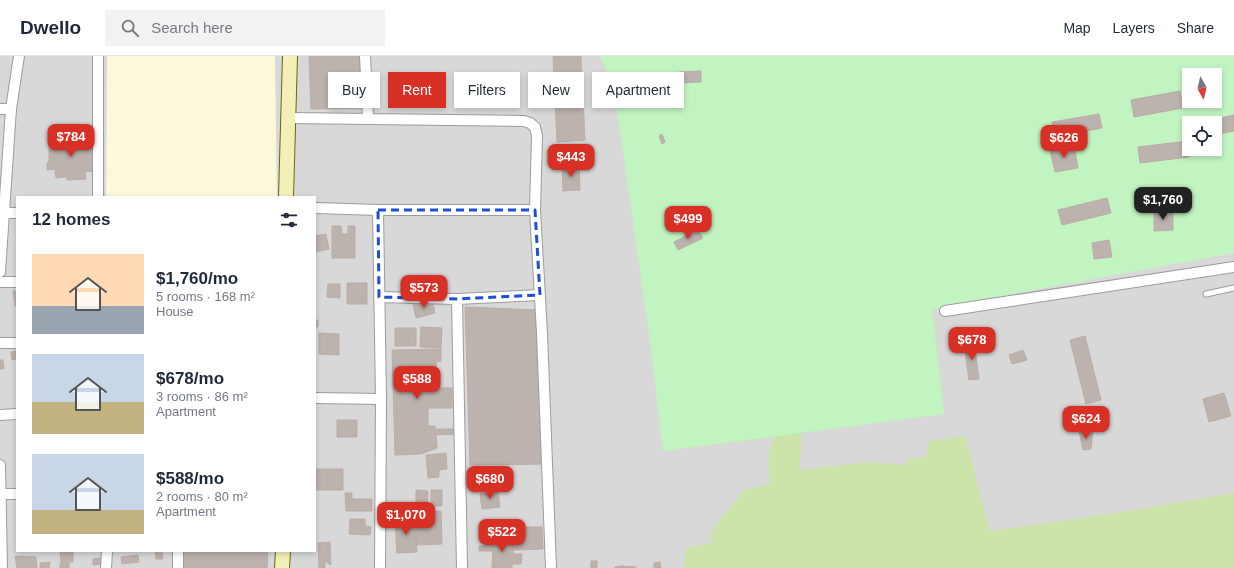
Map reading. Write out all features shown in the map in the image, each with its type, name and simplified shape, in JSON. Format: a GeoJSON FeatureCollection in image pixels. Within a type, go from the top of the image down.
{"type":"FeatureCollection","features":[{"type":"Feature","properties":{"kind":"main road"},"geometry":{"type":"LineString","coordinates":[[286,196],[290,56]]}},
{"type":"Feature","properties":{"kind":"main road"},"geometry":{"type":"LineString","coordinates":[[282,568],[283,552]]}},
{"type":"Feature","properties":{"kind":"street"},"geometry":{"type":"LineString","coordinates":[[0,272],[4,164],[19,56]]}},
{"type":"Feature","properties":{"kind":"street"},"geometry":{"type":"LineString","coordinates":[[98,56],[98,196]]}},
{"type":"Feature","properties":{"kind":"street"},"geometry":{"type":"LineString","coordinates":[[365,56],[368,118]]}},
{"type":"Feature","properties":{"kind":"street"},"geometry":{"type":"LineString","coordinates":[[0,109],[12,109]]}},
{"type":"Feature","properties":{"kind":"street"},"geometry":{"type":"LineString","coordinates":[[289,118],[524,121],[535,127],[537,136],[535,210],[551,568]]}},
{"type":"Feature","properties":{"kind":"street"},"geometry":{"type":"LineString","coordinates":[[316,208],[378,210],[535,210]]}},
{"type":"Feature","properties":{"kind":"street"},"geometry":{"type":"LineString","coordinates":[[378,210],[381,399],[380,568]]}},
{"type":"Feature","properties":{"kind":"street"},"geometry":{"type":"LineString","coordinates":[[2,213],[16,213]]}},
{"type":"Feature","properties":{"kind":"street"},"geometry":{"type":"LineString","coordinates":[[945,311],[1234,267]]}},
{"type":"Feature","properties":{"kind":"street"},"geometry":{"type":"LineString","coordinates":[[0,282],[16,282]]}},
{"type":"Feature","properties":{"kind":"street"},"geometry":{"type":"LineString","coordinates":[[379,297],[457,299],[540,295]]}},
{"type":"Feature","properties":{"kind":"street"},"geometry":{"type":"LineString","coordinates":[[457,299],[462,568]]}},
{"type":"Feature","properties":{"kind":"street"},"geometry":{"type":"LineString","coordinates":[[0,343],[16,343]]}},
{"type":"Feature","properties":{"kind":"street"},"geometry":{"type":"LineString","coordinates":[[316,398],[381,399]]}},
{"type":"Feature","properties":{"kind":"street"},"geometry":{"type":"LineString","coordinates":[[0,415],[16,414]]}},
{"type":"Feature","properties":{"kind":"street"},"geometry":{"type":"LineString","coordinates":[[0,465],[2,568]]}},
{"type":"Feature","properties":{"kind":"street"},"geometry":{"type":"LineString","coordinates":[[0,494],[16,494]]}},
{"type":"Feature","properties":{"kind":"street"},"geometry":{"type":"LineString","coordinates":[[106,568],[107,552]]}},
{"type":"Feature","properties":{"kind":"street"},"geometry":{"type":"LineString","coordinates":[[178,552],[178,568]]}},
{"type":"Feature","properties":{"kind":"lane"},"geometry":{"type":"LineString","coordinates":[[1206,294],[1234,288]]}},
{"type":"Feature","properties":{"kind":"highlighted area"},"geometry":{"type":"Polygon","coordinates":[[[378,210],[535,210],[540,295],[457,299],[379,297],[378,210]]]}},
{"type":"Feature","properties":{"kind":"shaded area"},"geometry":{"type":"Polygon","coordinates":[[[0,56],[1234,56],[1234,568],[0,568],[0,56]]]}},
{"type":"Feature","properties":{"kind":"shaded area"},"geometry":{"type":"Polygon","coordinates":[[[107,56],[275,56],[277,196],[106,196],[107,56]]]}},
{"type":"Feature","properties":{"kind":"green space"},"geometry":{"type":"Polygon","coordinates":[[[600,56],[900,56],[933,311],[944,414],[800,433],[802,437],[799,470],[867,462],[905,465],[908,458],[926,457],[929,441],[965,436],[990,531],[1110,514],[1234,493],[1234,568],[684,568],[686,548],[712,543],[710,535],[719,521],[744,490],[770,484],[769,454],[775,437],[663,451],[651,349],[617,108],[684,108],[684,72],[607,72],[600,56]]]}},
{"type":"Feature","properties":{"kind":"green space"},"geometry":{"type":"Polygon","coordinates":[[[600,56],[1234,56],[1234,253],[932,309],[944,414],[663,451],[651,349],[617,108],[684,108],[684,72],[607,72],[600,56]]]}},
{"type":"Feature","properties":{"kind":"building"},"geometry":{"type":"Polygon","coordinates":[[[309,56],[363,56],[363,72],[328,72],[328,108],[364,108],[311,109],[309,56]]]}},
{"type":"Feature","properties":{"kind":"building"},"geometry":{"type":"Polygon","coordinates":[[[553,56],[581,56],[582,72],[554,72],[553,56]]]}},
{"type":"Feature","properties":{"kind":"building"},"geometry":{"type":"Polygon","coordinates":[[[701,71],[701,82],[684,83],[684,72],[679,72],[701,71]]]}},
{"type":"Feature","properties":{"kind":"building"},"geometry":{"type":"Polygon","coordinates":[[[1180,91],[1183,108],[1134,117],[1131,100],[1180,91]]]}},
{"type":"Feature","properties":{"kind":"building"},"geometry":{"type":"Polygon","coordinates":[[[555,108],[583,108],[585,140],[557,142],[555,108]]]}},
{"type":"Feature","properties":{"kind":"building"},"geometry":{"type":"Polygon","coordinates":[[[1099,114],[1102,128],[1054,137],[1052,122],[1099,114]]]}},
{"type":"Feature","properties":{"kind":"building"},"geometry":{"type":"Polygon","coordinates":[[[1234,115],[1234,131],[1222,134],[1222,118],[1234,115]]]}},
{"type":"Feature","properties":{"kind":"building"},"geometry":{"type":"Polygon","coordinates":[[[662,134],[665,142],[662,144],[659,136],[662,134]]]}},
{"type":"Feature","properties":{"kind":"building"},"geometry":{"type":"Polygon","coordinates":[[[88,136],[88,142],[83,142],[83,148],[93,148],[94,171],[85,172],[86,179],[67,180],[67,171],[65,171],[66,177],[56,178],[55,169],[47,170],[47,163],[49,162],[49,147],[56,147],[55,138],[88,136]]]}},
{"type":"Feature","properties":{"kind":"building"},"geometry":{"type":"Polygon","coordinates":[[[1182,142],[1182,156],[1189,157],[1140,163],[1138,147],[1182,142]]]}},
{"type":"Feature","properties":{"kind":"building"},"geometry":{"type":"Polygon","coordinates":[[[1074,145],[1078,168],[1055,172],[1050,150],[1074,145]]]}},
{"type":"Feature","properties":{"kind":"building"},"geometry":{"type":"Polygon","coordinates":[[[579,165],[580,190],[563,191],[562,166],[579,165]]]}},
{"type":"Feature","properties":{"kind":"building"},"geometry":{"type":"Polygon","coordinates":[[[1107,198],[1111,213],[1062,225],[1058,210],[1107,198]]]}},
{"type":"Feature","properties":{"kind":"building"},"geometry":{"type":"Polygon","coordinates":[[[1154,212],[1173,212],[1173,230],[1154,231],[1154,212]]]}},
{"type":"Feature","properties":{"kind":"building"},"geometry":{"type":"Polygon","coordinates":[[[332,226],[341,226],[342,234],[348,234],[348,226],[355,226],[355,258],[332,258],[332,226]]]}},
{"type":"Feature","properties":{"kind":"building"},"geometry":{"type":"Polygon","coordinates":[[[698,230],[703,238],[678,250],[674,242],[698,230]]]}},
{"type":"Feature","properties":{"kind":"building"},"geometry":{"type":"Polygon","coordinates":[[[326,234],[329,249],[316,252],[316,236],[326,234]]]}},
{"type":"Feature","properties":{"kind":"building"},"geometry":{"type":"Polygon","coordinates":[[[1109,240],[1112,257],[1094,259],[1092,243],[1109,240]]]}},
{"type":"Feature","properties":{"kind":"building"},"geometry":{"type":"Polygon","coordinates":[[[347,283],[367,283],[367,304],[347,304],[347,283]]]}},
{"type":"Feature","properties":{"kind":"building"},"geometry":{"type":"Polygon","coordinates":[[[328,284],[340,284],[340,298],[327,297],[328,284]]]}},
{"type":"Feature","properties":{"kind":"building"},"geometry":{"type":"Polygon","coordinates":[[[13,291],[16,291],[15,306],[13,291]]]}},
{"type":"Feature","properties":{"kind":"building"},"geometry":{"type":"Polygon","coordinates":[[[432,300],[435,313],[416,318],[413,305],[432,300]]]}},
{"type":"Feature","properties":{"kind":"building"},"geometry":{"type":"Polygon","coordinates":[[[465,307],[538,310],[545,464],[470,465],[465,307]]]}},
{"type":"Feature","properties":{"kind":"building"},"geometry":{"type":"Polygon","coordinates":[[[316,320],[318,320],[318,327],[316,327],[316,320]]]}},
{"type":"Feature","properties":{"kind":"building"},"geometry":{"type":"Polygon","coordinates":[[[421,327],[442,328],[441,348],[420,347],[421,327]]]}},
{"type":"Feature","properties":{"kind":"building"},"geometry":{"type":"Polygon","coordinates":[[[395,328],[416,328],[416,346],[395,346],[395,328]]]}},
{"type":"Feature","properties":{"kind":"building"},"geometry":{"type":"Polygon","coordinates":[[[319,333],[339,334],[339,355],[319,354],[319,333]]]}},
{"type":"Feature","properties":{"kind":"building"},"geometry":{"type":"Polygon","coordinates":[[[1085,336],[1101,400],[1086,404],[1070,340],[1085,336]]]}},
{"type":"Feature","properties":{"kind":"building"},"geometry":{"type":"Polygon","coordinates":[[[974,342],[979,379],[969,380],[964,343],[974,342]]]}},
{"type":"Feature","properties":{"kind":"building"},"geometry":{"type":"Polygon","coordinates":[[[441,349],[441,361],[436,362],[437,388],[452,388],[452,408],[428,408],[428,426],[435,426],[435,429],[454,429],[455,434],[436,435],[437,448],[421,454],[395,455],[392,350],[441,349]]]}},
{"type":"Feature","properties":{"kind":"building"},"geometry":{"type":"Polygon","coordinates":[[[1023,350],[1027,360],[1012,364],[1009,355],[1023,350]]]}},
{"type":"Feature","properties":{"kind":"building"},"geometry":{"type":"Polygon","coordinates":[[[16,351],[16,359],[12,360],[11,352],[16,351]]]}},
{"type":"Feature","properties":{"kind":"building"},"geometry":{"type":"Polygon","coordinates":[[[0,360],[3,360],[4,369],[0,369],[0,360]]]}},
{"type":"Feature","properties":{"kind":"building"},"geometry":{"type":"Polygon","coordinates":[[[1224,393],[1231,416],[1209,422],[1203,399],[1224,393]]]}},
{"type":"Feature","properties":{"kind":"building"},"geometry":{"type":"Polygon","coordinates":[[[337,420],[357,420],[357,437],[337,437],[337,420]]]}},
{"type":"Feature","properties":{"kind":"building"},"geometry":{"type":"Polygon","coordinates":[[[1079,431],[1093,432],[1091,449],[1083,450],[1079,431]]]}},
{"type":"Feature","properties":{"kind":"building"},"geometry":{"type":"Polygon","coordinates":[[[446,453],[447,469],[439,470],[439,477],[428,478],[426,455],[446,453]]]}},
{"type":"Feature","properties":{"kind":"building"},"geometry":{"type":"Polygon","coordinates":[[[316,469],[343,469],[343,490],[316,490],[316,469]]]}},
{"type":"Feature","properties":{"kind":"building"},"geometry":{"type":"Polygon","coordinates":[[[416,490],[428,491],[427,512],[416,512],[416,490]]]}},
{"type":"Feature","properties":{"kind":"building"},"geometry":{"type":"Polygon","coordinates":[[[431,490],[442,490],[442,506],[431,506],[431,490]]]}},
{"type":"Feature","properties":{"kind":"building"},"geometry":{"type":"Polygon","coordinates":[[[498,492],[500,507],[482,509],[480,494],[498,492]]]}},
{"type":"Feature","properties":{"kind":"building"},"geometry":{"type":"Polygon","coordinates":[[[345,493],[352,493],[352,499],[372,499],[372,511],[346,511],[345,493]]]}},
{"type":"Feature","properties":{"kind":"building"},"geometry":{"type":"Polygon","coordinates":[[[441,511],[442,544],[416,545],[416,512],[441,511]]]}},
{"type":"Feature","properties":{"kind":"building"},"geometry":{"type":"Polygon","coordinates":[[[415,518],[417,552],[397,553],[395,519],[415,518]]]}},
{"type":"Feature","properties":{"kind":"building"},"geometry":{"type":"Polygon","coordinates":[[[350,519],[365,519],[365,526],[371,527],[370,535],[349,534],[350,519]]]}},
{"type":"Feature","properties":{"kind":"building"},"geometry":{"type":"Polygon","coordinates":[[[513,527],[542,527],[543,549],[513,550],[513,527]]]}},
{"type":"Feature","properties":{"kind":"building"},"geometry":{"type":"Polygon","coordinates":[[[486,540],[513,540],[513,554],[522,554],[521,564],[512,564],[512,568],[492,568],[493,551],[479,551],[479,546],[486,546],[486,540]]]}},
{"type":"Feature","properties":{"kind":"building"},"geometry":{"type":"Polygon","coordinates":[[[330,542],[331,565],[325,561],[325,568],[319,568],[318,543],[330,542]]]}},
{"type":"Feature","properties":{"kind":"building"},"geometry":{"type":"Polygon","coordinates":[[[60,552],[73,552],[73,562],[61,562],[60,552]]]}},
{"type":"Feature","properties":{"kind":"building"},"geometry":{"type":"Polygon","coordinates":[[[155,552],[162,552],[163,559],[156,559],[155,552]]]}},
{"type":"Feature","properties":{"kind":"building"},"geometry":{"type":"Polygon","coordinates":[[[184,552],[268,552],[267,568],[183,568],[184,552]]]}},
{"type":"Feature","properties":{"kind":"building"},"geometry":{"type":"Polygon","coordinates":[[[138,555],[139,562],[122,564],[121,557],[138,555]]]}},
{"type":"Feature","properties":{"kind":"building"},"geometry":{"type":"Polygon","coordinates":[[[15,556],[36,557],[37,568],[17,568],[15,556]]]}},
{"type":"Feature","properties":{"kind":"building"},"geometry":{"type":"Polygon","coordinates":[[[100,558],[101,564],[93,565],[93,559],[100,558]]]}},
{"type":"Feature","properties":{"kind":"building"},"geometry":{"type":"Polygon","coordinates":[[[591,561],[597,561],[597,568],[591,568],[591,561]]]}},
{"type":"Feature","properties":{"kind":"building"},"geometry":{"type":"Polygon","coordinates":[[[50,562],[49,568],[40,568],[40,563],[50,562]]]}},
{"type":"Feature","properties":{"kind":"building"},"geometry":{"type":"Polygon","coordinates":[[[660,562],[661,568],[654,568],[654,563],[660,562]]]}},
{"type":"Feature","properties":{"kind":"building"},"geometry":{"type":"Polygon","coordinates":[[[60,563],[69,563],[69,568],[60,568],[60,563]]]}},
{"type":"Feature","properties":{"kind":"building"},"geometry":{"type":"Polygon","coordinates":[[[622,566],[636,568],[615,568],[622,566]]]}}]}
